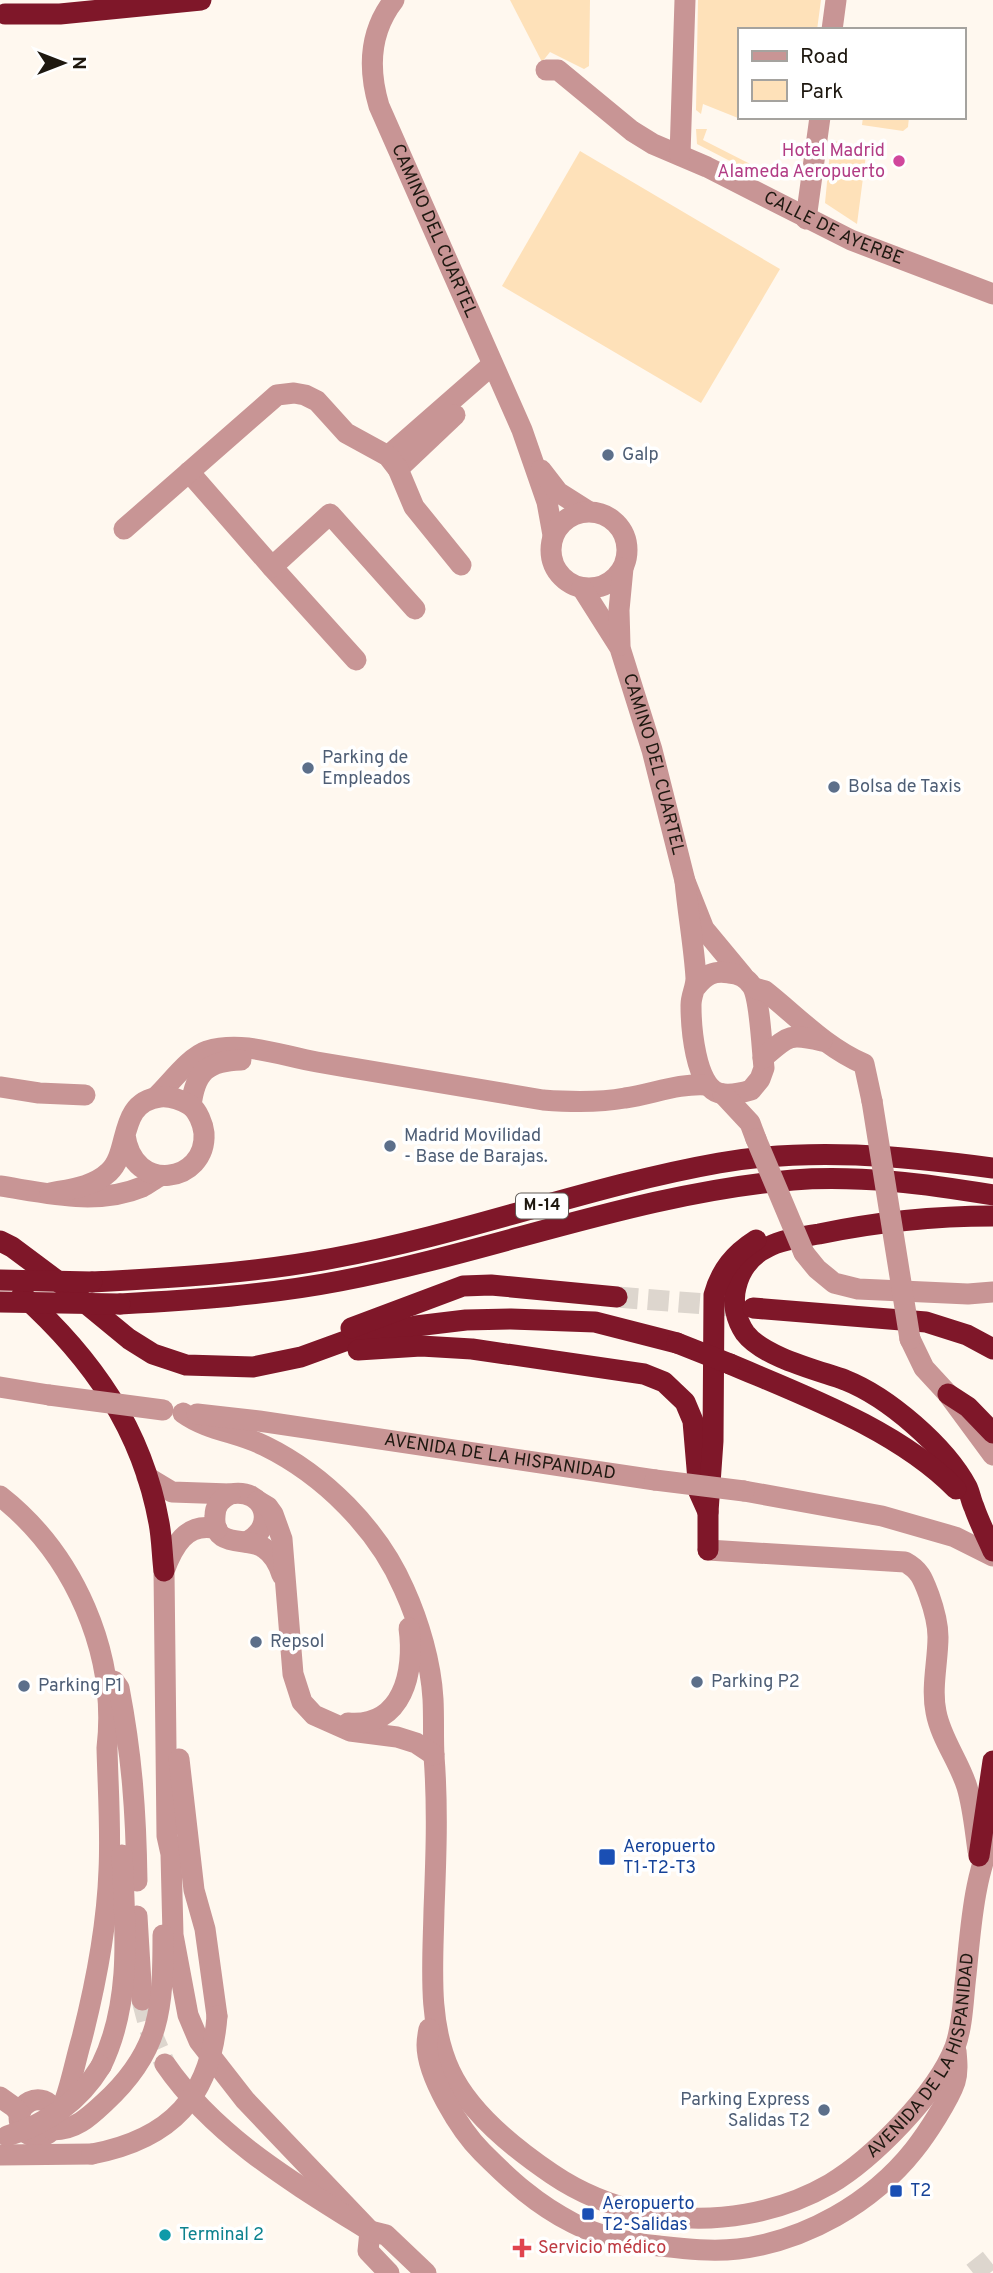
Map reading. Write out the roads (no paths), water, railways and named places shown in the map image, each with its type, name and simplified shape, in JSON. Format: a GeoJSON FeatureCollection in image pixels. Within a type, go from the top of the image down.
{"type":"FeatureCollection","features":[{"type":"Feature","properties":{"kind":"highway"},"geometry":{"type":"LineString","coordinates":[[2,14],[72,0]]}},
{"type":"Feature","properties":{"kind":"highway"},"geometry":{"type":"LineString","coordinates":[[2,14],[60,14],[201,0]]}},
{"type":"Feature","properties":{"kind":"highway","name":"M-14"},"geometry":{"type":"LineString","coordinates":[[0,1280],[93,1282],[186,1278],[335,1258],[466,1228],[642,1178],[784,1155],[852,1154],[934,1160],[993,1168]]}},
{"type":"Feature","properties":{"kind":"highway","name":"M-14"},"geometry":{"type":"LineString","coordinates":[[0,1302],[120,1304],[202,1299],[341,1281],[447,1257],[650,1204],[725,1188],[795,1180],[846,1180],[944,1187],[993,1195]]}},
{"type":"Feature","properties":{"kind":"highway"},"geometry":{"type":"LineString","coordinates":[[993,1216],[937,1217],[876,1223],[786,1241],[766,1248],[748,1261],[735,1291],[735,1310],[746,1334],[757,1344],[848,1381],[892,1405],[938,1448],[967,1488],[993,1554]]}},
{"type":"Feature","properties":{"kind":"highway"},"geometry":{"type":"LineString","coordinates":[[708,1550],[713,1441],[713,1315],[714,1295],[720,1276],[744,1247],[782,1228],[842,1219],[876,1223]]}},
{"type":"Feature","properties":{"kind":"highway"},"geometry":{"type":"LineString","coordinates":[[0,1241],[67,1288],[129,1339],[153,1354],[186,1365],[253,1367],[301,1357],[341,1354],[370,1348],[421,1346],[472,1349],[644,1374],[664,1382],[685,1402],[692,1421],[699,1492],[708,1512]]}},
{"type":"Feature","properties":{"kind":"highway"},"geometry":{"type":"LineString","coordinates":[[0,1280],[21,1294],[55,1324],[84,1358],[110,1395],[131,1434],[147,1477],[159,1523],[164,1572]]}},
{"type":"Feature","properties":{"kind":"highway"},"geometry":{"type":"LineString","coordinates":[[226,1366],[368,1323],[463,1286],[491,1285],[617,1297]]}},
{"type":"Feature","properties":{"kind":"highway"},"geometry":{"type":"LineString","coordinates":[[753,1308],[926,1322],[967,1335],[993,1349]]}},
{"type":"Feature","properties":{"kind":"highway"},"geometry":{"type":"LineString","coordinates":[[301,1357],[345,1341],[416,1326],[466,1320],[595,1322],[677,1343],[805,1396],[910,1450],[940,1473],[974,1508]]}},
{"type":"Feature","properties":{"kind":"highway"},"geometry":{"type":"LineString","coordinates":[[948,1394],[968,1408],[993,1433]]}},
{"type":"Feature","properties":{"kind":"highway"},"geometry":{"type":"LineString","coordinates":[[979,1856],[993,1761]]}},
{"type":"Feature","properties":{"kind":"street","name":"CAMINO DEL CUARTEL"},"geometry":{"type":"LineString","coordinates":[[394,0],[380,22],[374,42],[374,87],[387,128],[522,430],[547,502],[553,535]]}},
{"type":"Feature","properties":{"kind":"street"},"geometry":{"type":"LineString","coordinates":[[680,155],[685,0]]}},
{"type":"Feature","properties":{"kind":"street"},"geometry":{"type":"LineString","coordinates":[[832,28],[836,0]]}},
{"type":"Feature","properties":{"kind":"street","name":"CALLE DE AYERBE"},"geometry":{"type":"LineString","coordinates":[[546,70],[558,70],[632,131],[653,144],[851,240],[993,294]]}},
{"type":"Feature","properties":{"kind":"street"},"geometry":{"type":"LineString","coordinates":[[806,219],[820,119]]}},
{"type":"Feature","properties":{"kind":"street"},"geometry":{"type":"LineString","coordinates":[[393,463],[495,372]]}},
{"type":"Feature","properties":{"kind":"street"},"geometry":{"type":"LineString","coordinates":[[124,529],[276,395],[294,393],[317,401],[346,433],[393,463],[414,507],[461,565]]}},
{"type":"Feature","properties":{"kind":"street","name":"CAMINO DEL CUARTEL"},"geometry":{"type":"LineString","coordinates":[[533,460],[558,492],[588,511]]}},
{"type":"Feature","properties":{"kind":"street"},"geometry":{"type":"LineString","coordinates":[[190,472],[356,660]]}},
{"type":"Feature","properties":{"kind":"street"},"geometry":{"type":"LineString","coordinates":[[588,511],[601,513],[621,529],[627,554],[623,568],[615,579],[594,589],[582,588],[565,581],[552,562],[550,550],[553,535],[567,518],[588,511]]}},
{"type":"Feature","properties":{"kind":"street"},"geometry":{"type":"LineString","coordinates":[[272,567],[330,514],[415,609]]}},
{"type":"Feature","properties":{"kind":"street","name":"CAMINO DEL CUARTEL"},"geometry":{"type":"LineString","coordinates":[[623,568],[618,610],[620,648],[652,750],[685,881],[694,951],[696,987],[691,1003],[696,1050],[700,1072],[715,1089]]}},
{"type":"Feature","properties":{"kind":"street","name":"CAMINO DEL CUARTEL"},"geometry":{"type":"LineString","coordinates":[[582,588],[620,648]]}},
{"type":"Feature","properties":{"kind":"street","name":"CAMINO DEL CUARTEL"},"geometry":{"type":"LineString","coordinates":[[685,881],[704,929],[749,982]]}},
{"type":"Feature","properties":{"kind":"street"},"geometry":{"type":"LineString","coordinates":[[696,987],[713,972],[727,972],[749,982],[765,991],[822,1041],[864,1065],[910,1339],[924,1368],[948,1394],[993,1455]]}},
{"type":"Feature","properties":{"kind":"street"},"geometry":{"type":"LineString","coordinates":[[749,982],[764,1068],[761,1079],[751,1090],[753,1131]]}},
{"type":"Feature","properties":{"kind":"street"},"geometry":{"type":"LineString","coordinates":[[763,1058],[790,1037],[822,1041]]}},
{"type":"Feature","properties":{"kind":"street"},"geometry":{"type":"LineString","coordinates":[[50,1193],[96,1183],[112,1170],[127,1124],[134,1112],[156,1097],[192,1060],[205,1051],[234,1047],[260,1050],[302,1060],[543,1100],[571,1102],[626,1098],[682,1085],[751,1090]]}},
{"type":"Feature","properties":{"kind":"street"},"geometry":{"type":"LineString","coordinates":[[652,1091],[678,1071],[696,1050]]}},
{"type":"Feature","properties":{"kind":"street"},"geometry":{"type":"LineString","coordinates":[[191,1106],[198,1078],[205,1069],[217,1063],[237,1060],[302,1060]]}},
{"type":"Feature","properties":{"kind":"street"},"geometry":{"type":"LineString","coordinates":[[0,1087],[39,1093],[85,1095]]}},
{"type":"Feature","properties":{"kind":"street"},"geometry":{"type":"LineString","coordinates":[[715,1089],[753,1131],[804,1253],[817,1269],[834,1283],[858,1289],[968,1294],[993,1292]]}},
{"type":"Feature","properties":{"kind":"street"},"geometry":{"type":"LineString","coordinates":[[125,1135],[127,1148],[137,1164],[148,1172],[160,1176],[174,1175],[186,1170],[197,1160],[203,1145],[204,1131],[198,1114],[191,1106],[170,1097],[156,1097]]}},
{"type":"Feature","properties":{"kind":"street"},"geometry":{"type":"LineString","coordinates":[[0,1186],[83,1197],[117,1194],[142,1187],[160,1176]]}},
{"type":"Feature","properties":{"kind":"street","name":"AVENIDA DE LA HISPANIDAD"},"geometry":{"type":"LineString","coordinates":[[0,1387],[173,1412],[259,1421],[744,1491],[882,1516],[955,1538],[993,1554]]}},
{"type":"Feature","properties":{"kind":"street"},"geometry":{"type":"LineString","coordinates":[[173,1412],[198,1424],[263,1444],[301,1467],[330,1490],[358,1519],[381,1548],[404,1588],[422,1639],[433,1694],[434,2003],[427,2044],[429,2058],[442,2092],[469,2139],[531,2198],[573,2223],[624,2241],[713,2251],[769,2244],[849,2209],[886,2181],[926,2136],[954,2084],[958,2066],[956,2045]]}},
{"type":"Feature","properties":{"kind":"street"},"geometry":{"type":"LineString","coordinates":[[147,1477],[172,1492],[245,1493],[268,1507],[278,1524],[282,1539],[293,1674],[302,1702],[314,1715],[350,1731],[397,1737],[416,1743],[435,1759]]}},
{"type":"Feature","properties":{"kind":"street"},"geometry":{"type":"LineString","coordinates":[[230,1494],[218,1504],[215,1512],[217,1529],[229,1541],[258,1544],[268,1550],[279,1566],[286,1587]]}},
{"type":"Feature","properties":{"kind":"street"},"geometry":{"type":"LineString","coordinates":[[0,1496],[48,1544],[65,1569],[88,1614],[103,1665],[110,1728],[116,1748],[124,1899],[123,1978],[116,2030],[101,2066],[83,2091],[54,2116],[27,2130],[0,2138]]}},
{"type":"Feature","properties":{"kind":"street"},"geometry":{"type":"LineString","coordinates":[[246,1542],[260,1532],[264,1524],[265,1516],[258,1501]]}},
{"type":"Feature","properties":{"kind":"street"},"geometry":{"type":"LineString","coordinates":[[217,1529],[195,1528],[189,1531],[171,1553],[164,1572],[167,1836],[171,1854],[173,1935],[188,2014],[199,2041],[245,2100],[370,2231],[368,2251],[389,2273]]}},
{"type":"Feature","properties":{"kind":"street"},"geometry":{"type":"LineString","coordinates":[[708,1550],[905,1562],[917,1568],[924,1579],[936,1613],[936,1711],[967,1788],[979,1856],[977,1884]]}},
{"type":"Feature","properties":{"kind":"street"},"geometry":{"type":"LineString","coordinates":[[331,1722],[360,1724],[376,1719],[392,1709],[401,1698],[409,1668],[411,1640],[404,1588]]}},
{"type":"Feature","properties":{"kind":"street"},"geometry":{"type":"LineString","coordinates":[[103,1665],[119,1688],[130,1744],[136,1810],[137,1909],[142,2000]]}},
{"type":"Feature","properties":{"kind":"street"},"geometry":{"type":"LineString","coordinates":[[0,2155],[72,2155],[109,2151],[143,2139],[172,2120],[186,2105],[197,2090],[212,2056],[217,2016],[205,1929],[194,1890],[178,1751],[166,1706]]}},
{"type":"Feature","properties":{"kind":"street"},"geometry":{"type":"LineString","coordinates":[[110,1728],[107,1748],[109,1873],[100,1957],[64,2102],[55,2121],[44,2136],[34,2136],[24,2131],[21,2125],[20,2114],[23,2106],[36,2099],[50,2103],[55,2121],[68,2130],[92,2115],[115,2093],[146,2051],[162,2000],[162,1854],[167,1836]]}},
{"type":"Feature","properties":{"kind":"street","name":"AVENIDA DE LA HISPANIDAD"},"geometry":{"type":"LineString","coordinates":[[434,2003],[442,2050],[451,2074],[465,2096],[492,2126],[562,2181],[614,2205],[645,2213],[701,2218],[758,2212],[801,2198],[832,2183],[855,2166],[913,2110],[934,2085],[956,2045],[977,1884],[993,1828]]}},
{"type":"Feature","properties":{"kind":"street"},"geometry":{"type":"LineString","coordinates":[[165,2064],[182,2089],[211,2119],[281,2175],[370,2231],[386,2235],[426,2273]]}},
{"type":"Feature","properties":{"kind":"street"},"geometry":{"type":"LineString","coordinates":[[0,2097],[20,2114]]}},
{"type":"Feature","properties":{"kind":"tunnel"},"geometry":{"type":"LineString","coordinates":[[617,1297],[730,1306]]}},
{"type":"Feature","properties":{"kind":"tunnel"},"geometry":{"type":"LineString","coordinates":[[142,2000],[150,2030],[165,2064]]}},
{"type":"Feature","properties":{"kind":"tunnel"},"geometry":{"type":"LineString","coordinates":[[973,2273],[993,2257]]}},
{"type":"Feature","properties":{"kind":"place","name":"Hotel Madrid Alameda Aeropuerto"},"geometry":{"type":"Point","coordinates":[899,161]}},
{"type":"Feature","properties":{"kind":"place","name":"Galp"},"geometry":{"type":"Point","coordinates":[608,455]}},
{"type":"Feature","properties":{"kind":"place","name":"Parking de Empleados"},"geometry":{"type":"Point","coordinates":[308,768]}},
{"type":"Feature","properties":{"kind":"place","name":"Bolsa de Taxis"},"geometry":{"type":"Point","coordinates":[834,787]}},
{"type":"Feature","properties":{"kind":"place","name":"Madrid Movilidad - Base de Barajas."},"geometry":{"type":"Point","coordinates":[390,1146]}},
{"type":"Feature","properties":{"kind":"place","name":"Repsol"},"geometry":{"type":"Point","coordinates":[256,1642]}},
{"type":"Feature","properties":{"kind":"place","name":"Parking P2"},"geometry":{"type":"Point","coordinates":[697,1682]}},
{"type":"Feature","properties":{"kind":"place","name":"Parking P1"},"geometry":{"type":"Point","coordinates":[24,1686]}},
{"type":"Feature","properties":{"kind":"place","name":"Aeropuerto T1-T2-T3"},"geometry":{"type":"Point","coordinates":[607,1857]}},
{"type":"Feature","properties":{"kind":"place","name":"Parking Express Salidas T2"},"geometry":{"type":"Point","coordinates":[824,2110]}},
{"type":"Feature","properties":{"kind":"place","name":"T2"},"geometry":{"type":"Point","coordinates":[896,2191]}},
{"type":"Feature","properties":{"kind":"place","name":"Aeropuerto T2-Salidas"},"geometry":{"type":"Point","coordinates":[588,2214]}},
{"type":"Feature","properties":{"kind":"place","name":"Terminal 2"},"geometry":{"type":"Point","coordinates":[165,2235]}},
{"type":"Feature","properties":{"kind":"place","name":"Servicio médico"},"geometry":{"type":"Point","coordinates":[522,2248]}}]}
